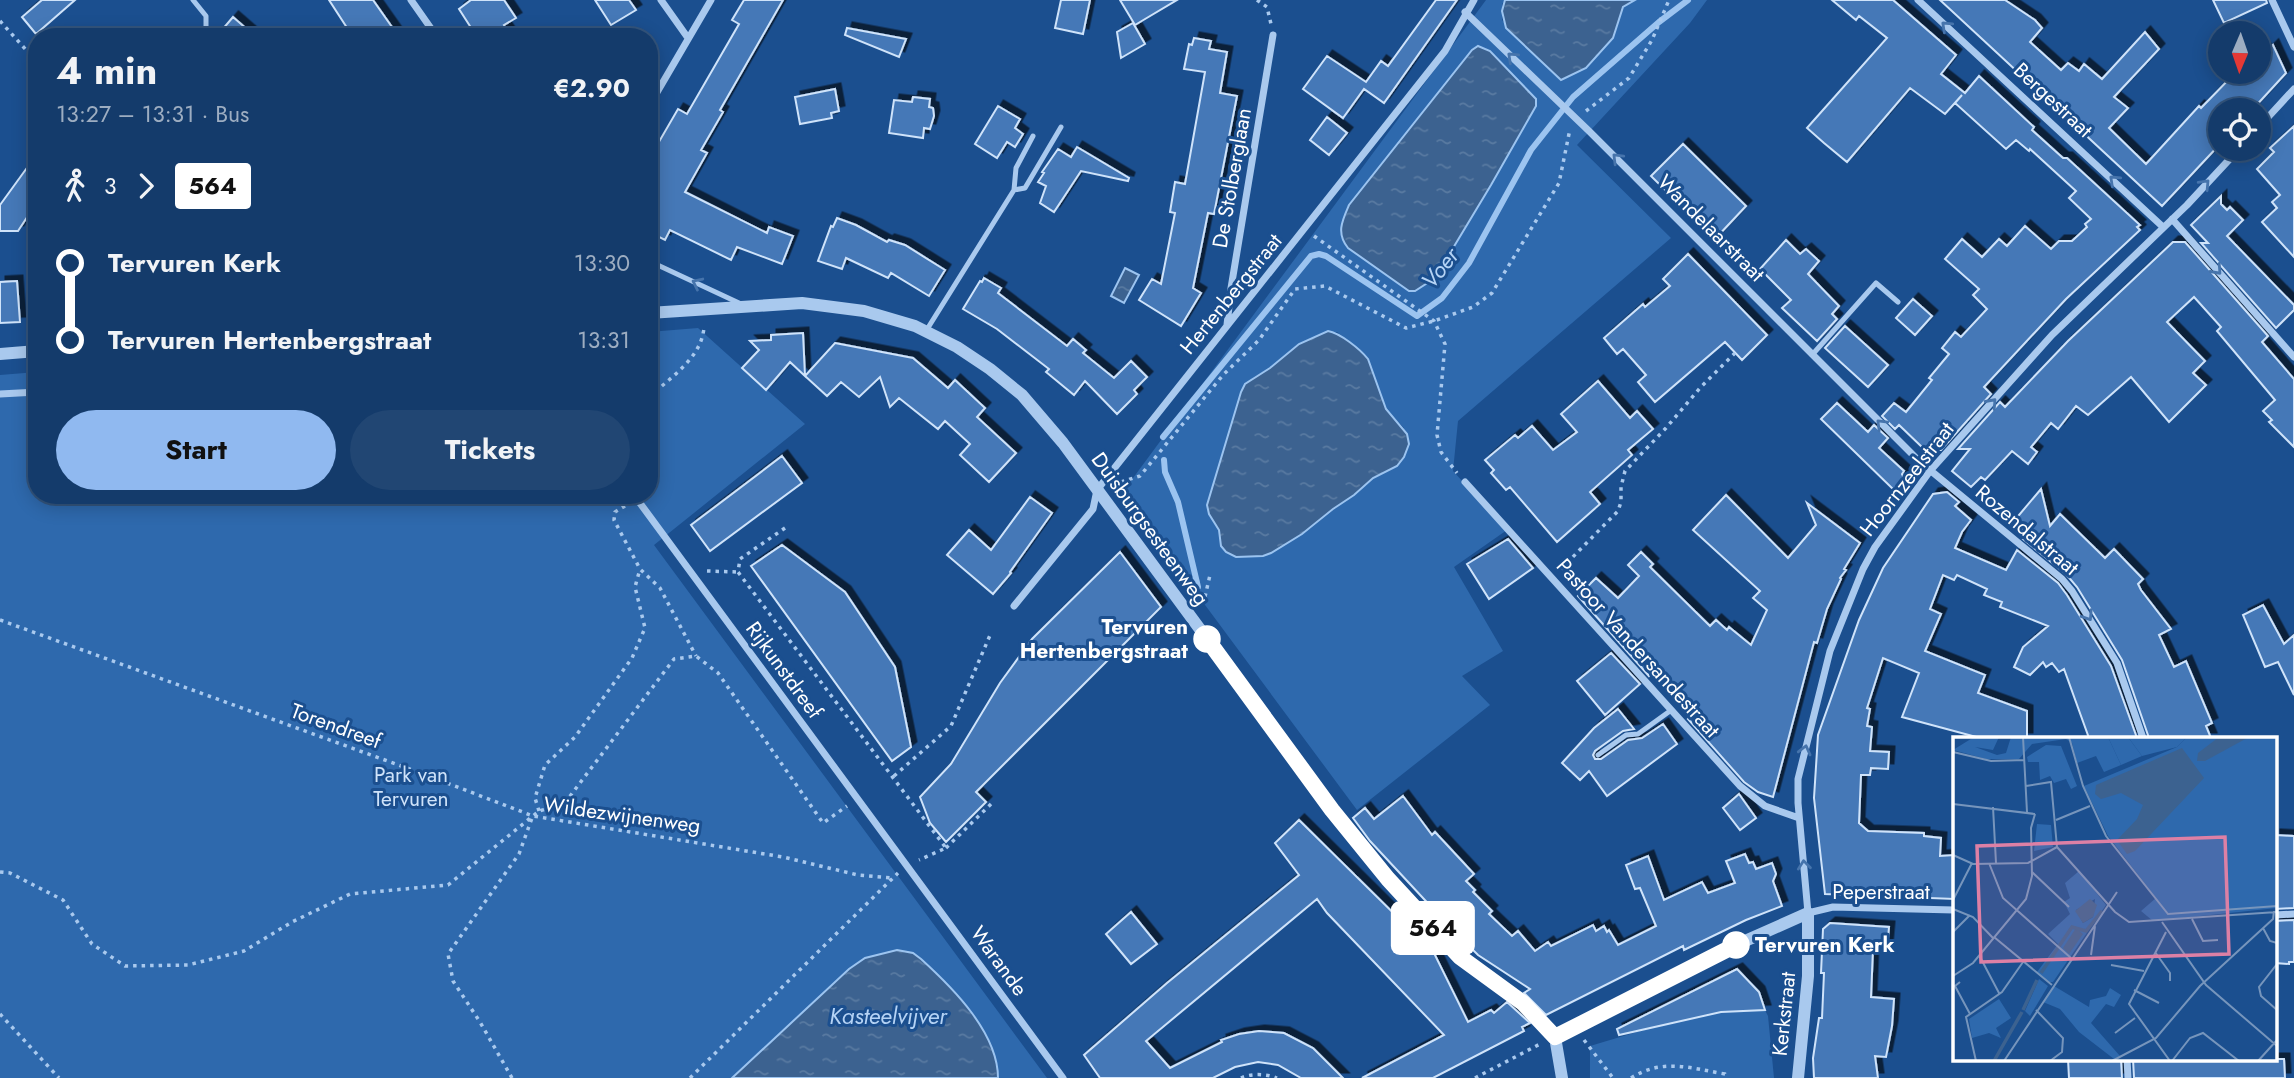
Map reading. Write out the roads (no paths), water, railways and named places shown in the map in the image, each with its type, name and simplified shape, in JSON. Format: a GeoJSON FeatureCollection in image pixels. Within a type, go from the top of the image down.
{"type":"FeatureCollection","features":[{"type":"Feature","properties":{"kind":"street"},"geometry":{"type":"LineString","coordinates":[[411,0],[431,28]]}},
{"type":"Feature","properties":{"kind":"street"},"geometry":{"type":"LineString","coordinates":[[661,0],[688,38]]}},
{"type":"Feature","properties":{"kind":"street"},"geometry":{"type":"LineString","coordinates":[[658,90],[711,0]]}},
{"type":"Feature","properties":{"kind":"street","name":"Hertenbergstraat"},"geometry":{"type":"LineString","coordinates":[[1014,606],[1093,509],[1097,490],[1445,51],[1474,0]]}},
{"type":"Feature","properties":{"kind":"street","name":"Bergestraat"},"geometry":{"type":"LineString","coordinates":[[1918,0],[2163,227]]}},
{"type":"Feature","properties":{"kind":"street"},"geometry":{"type":"LineString","coordinates":[[2272,0],[2294,47]]}},
{"type":"Feature","properties":{"kind":"street","name":"Wandelaarstraat"},"geometry":{"type":"LineString","coordinates":[[1465,12],[1573,115],[1930,471]]}},
{"type":"Feature","properties":{"kind":"street","name":"De Stolberglaan"},"geometry":{"type":"LineString","coordinates":[[1227,326],[1273,35]]}},
{"type":"Feature","properties":{"kind":"street"},"geometry":{"type":"LineString","coordinates":[[2271,114],[2294,89]]}},
{"type":"Feature","properties":{"kind":"street","name":"Hoornzeelstraat"},"geometry":{"type":"LineString","coordinates":[[1808,913],[1798,779],[1830,651],[1863,569],[1875,547],[1930,471],[2052,335],[2172,219],[2228,161]]}},
{"type":"Feature","properties":{"kind":"street"},"geometry":{"type":"LineString","coordinates":[[2172,219],[2294,357]]}},
{"type":"Feature","properties":{"kind":"street","name":"Duisburgsesteenweg"},"geometry":{"type":"LineString","coordinates":[[658,312],[802,303],[852,309],[926,331],[957,347],[1022,395],[1063,443],[1332,810],[1388,879],[1460,957],[1523,1003],[1555,1037]]}},
{"type":"Feature","properties":{"kind":"street"},"geometry":{"type":"LineString","coordinates":[[0,354],[28,352]]}},
{"type":"Feature","properties":{"kind":"street"},"geometry":{"type":"LineString","coordinates":[[0,394],[28,392]]}},
{"type":"Feature","properties":{"kind":"street","name":"Rozendalstraat"},"geometry":{"type":"LineString","coordinates":[[1930,471],[2062,579],[2072,591],[2117,663],[2143,737]]}},
{"type":"Feature","properties":{"kind":"street","name":"Pastoor Vandersandestraat"},"geometry":{"type":"LineString","coordinates":[[1465,482],[1740,786],[1765,806],[1799,818]]}},
{"type":"Feature","properties":{"kind":"street","name":"Rijkunstdreef"},"geometry":{"type":"LineString","coordinates":[[640,504],[906,865]]}},
{"type":"Feature","properties":{"kind":"street","name":"Warande"},"geometry":{"type":"LineString","coordinates":[[906,865],[1063,1078]]}},
{"type":"Feature","properties":{"kind":"street","name":"Peperstraat"},"geometry":{"type":"LineString","coordinates":[[1808,913],[1833,907],[1953,910]]}},
{"type":"Feature","properties":{"kind":"street"},"geometry":{"type":"LineString","coordinates":[[1562,1078],[1555,1037],[1736,945],[1808,913]]}},
{"type":"Feature","properties":{"kind":"street","name":"Kerkstraat"},"geometry":{"type":"LineString","coordinates":[[1798,1078],[1808,976],[1808,913]]}},
{"type":"Feature","properties":{"kind":"street"},"geometry":{"type":"LineString","coordinates":[[2276,915],[2294,914]]}},
{"type":"Feature","properties":{"kind":"street"},"geometry":{"type":"LineString","coordinates":[[2127,1060],[2128,1078]]}},
{"type":"Feature","properties":{"kind":"lane"},"geometry":{"type":"LineString","coordinates":[[193,0],[206,16],[206,28]]}},
{"type":"Feature","properties":{"kind":"lane"},"geometry":{"type":"LineString","coordinates":[[1014,190],[1025,188],[1061,127]]}},
{"type":"Feature","properties":{"kind":"lane"},"geometry":{"type":"LineString","coordinates":[[926,331],[1014,190],[1016,168],[1033,136]]}},
{"type":"Feature","properties":{"kind":"lane","name":"Duisburgsesteenweg"},"geometry":{"type":"LineString","coordinates":[[658,265],[745,306]]}},
{"type":"Feature","properties":{"kind":"lane"},"geometry":{"type":"LineString","coordinates":[[1812,355],[1876,283],[1898,302]]}},
{"type":"Feature","properties":{"kind":"lane"},"geometry":{"type":"LineString","coordinates":[[1598,755],[1626,735],[1638,734],[1670,711]]}},
{"type":"Feature","properties":{"kind":"water"},"geometry":{"type":"Polygon","coordinates":[[[1505,0],[1635,0],[1623,7],[1613,38],[1586,68],[1561,80],[1506,28],[1502,11],[1505,0]]]}},
{"type":"Feature","properties":{"kind":"water"},"geometry":{"type":"Polygon","coordinates":[[[1478,46],[1490,51],[1536,99],[1536,106],[1435,278],[1415,291],[1409,291],[1348,248],[1342,237],[1342,222],[1349,205],[1472,50],[1478,46]]]}},
{"type":"Feature","properties":{"kind":"water"},"geometry":{"type":"Polygon","coordinates":[[[1125,268],[1139,275],[1124,303],[1111,296],[1125,268]]]}},
{"type":"Feature","properties":{"kind":"water"},"geometry":{"type":"Polygon","coordinates":[[[1328,331],[1350,342],[1368,359],[1386,409],[1407,434],[1409,444],[1404,457],[1397,466],[1373,478],[1302,534],[1271,553],[1236,557],[1221,546],[1219,530],[1207,505],[1241,392],[1245,384],[1299,344],[1328,331]]]}},
{"type":"Feature","properties":{"kind":"water","name":"Kasteelvijver"},"geometry":{"type":"Polygon","coordinates":[[[897,950],[913,953],[921,959],[972,1013],[990,1044],[998,1078],[732,1078],[849,969],[865,958],[897,950]]]}},
{"type":"Feature","properties":{"kind":"waterway","name":"Voer"},"geometry":{"type":"LineString","coordinates":[[1163,437],[1311,256],[1326,256],[1417,316],[1442,298],[1469,263],[1531,150],[1573,97],[1688,0]]}},
{"type":"Feature","properties":{"kind":"waterway","name":"Voer"},"geometry":{"type":"LineString","coordinates":[[1164,460],[1165,472],[1178,502],[1198,587]]}},
{"type":"Feature","properties":{"kind":"place","name":"Tervuren Hertenbergstraat"},"geometry":{"type":"Point","coordinates":[1207,639]}},
{"type":"Feature","properties":{"kind":"place","name":"Tervuren Kerk"},"geometry":{"type":"Point","coordinates":[1736,945]}},
{"type":"Feature","properties":{"kind":"park label","name":"Park van Tervuren"},"geometry":{"type":"Point","coordinates":[411,787]}}]}
